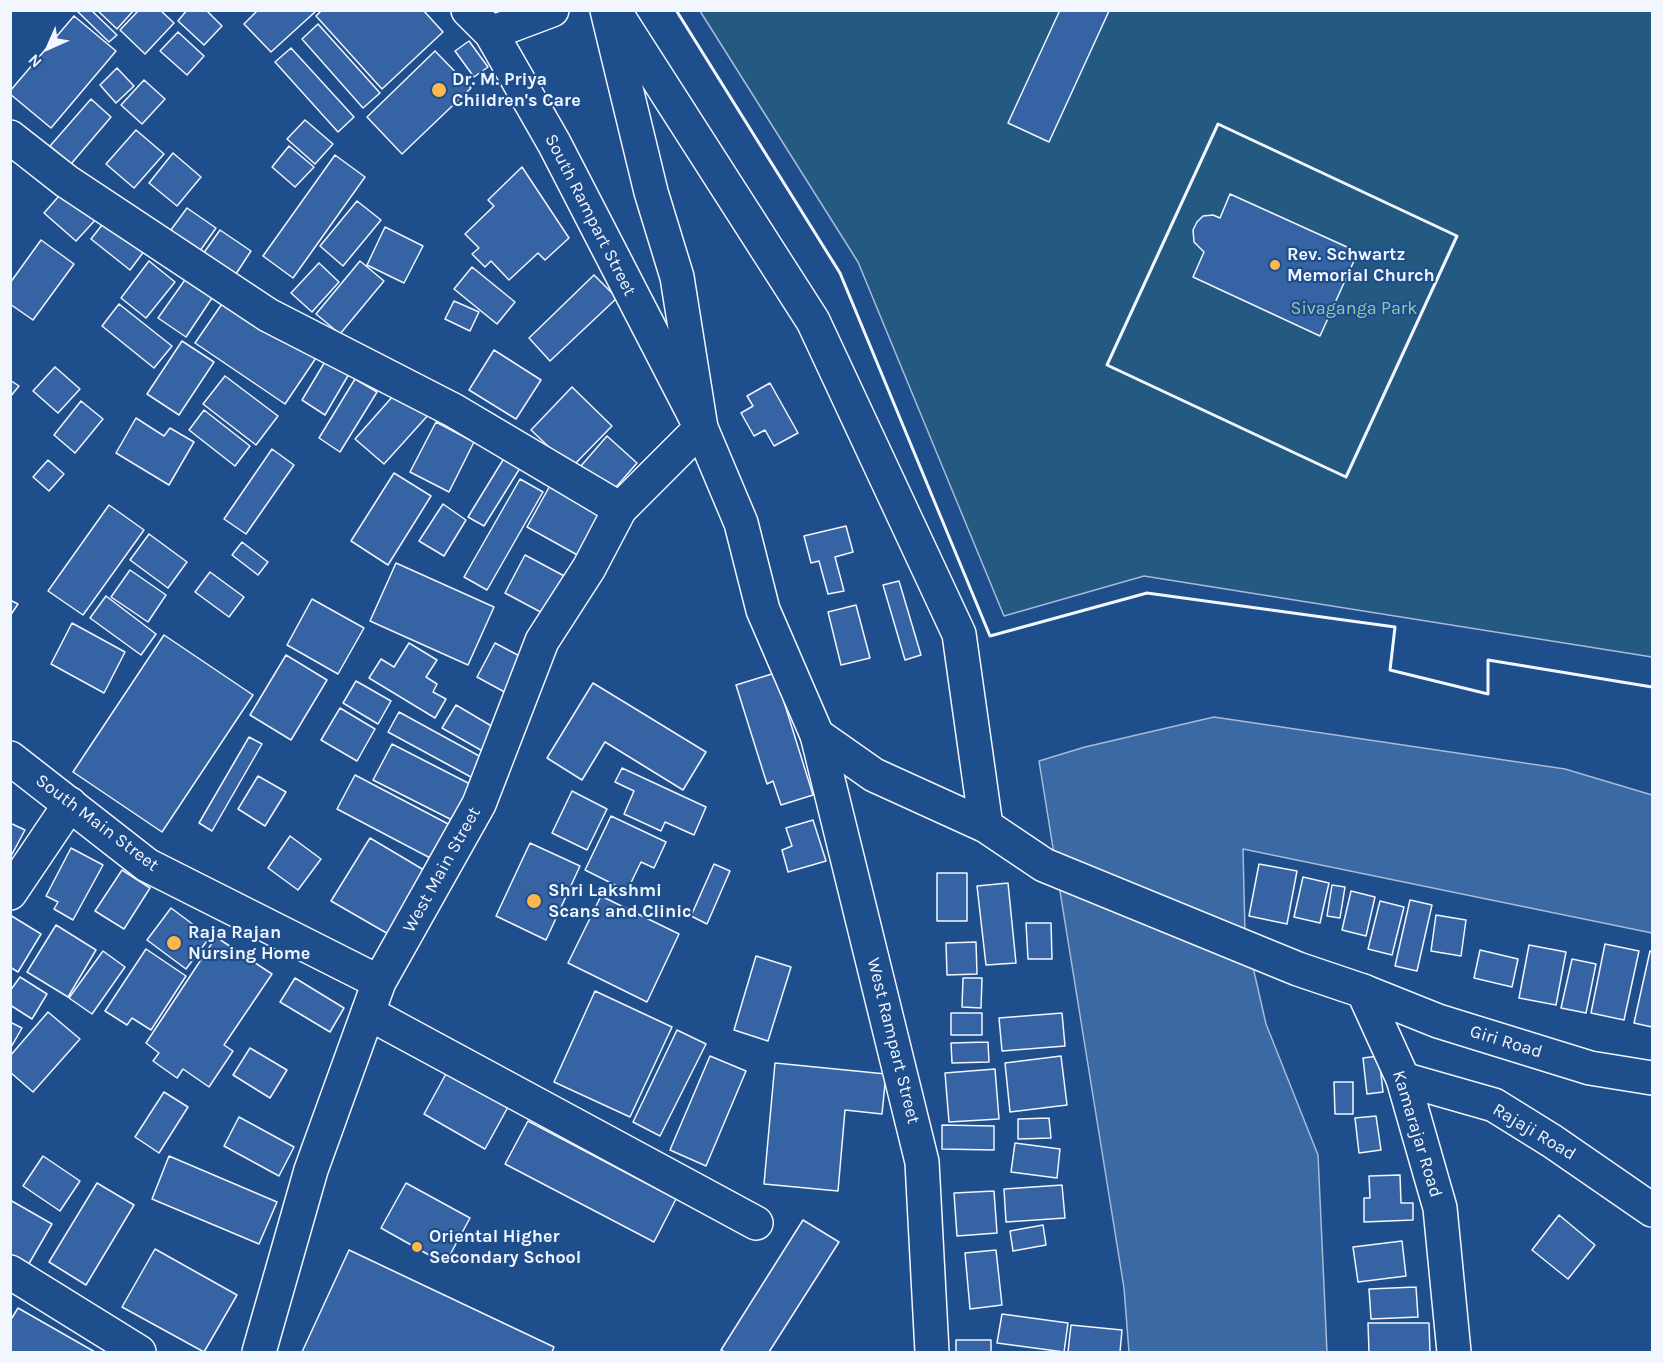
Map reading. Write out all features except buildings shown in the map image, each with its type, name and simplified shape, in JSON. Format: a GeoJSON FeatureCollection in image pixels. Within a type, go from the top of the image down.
{"type":"FeatureCollection","features":[{"type":"Feature","properties":{"kind":"street","name":"South Rampart Street"},"geometry":{"type":"LineString","coordinates":[[468,10],[491,33],[554,143],[701,428]]}},
{"type":"Feature","properties":{"kind":"street"},"geometry":{"type":"LineString","coordinates":[[491,33],[552,10]]}},
{"type":"Feature","properties":{"kind":"street"},"geometry":{"type":"LineString","coordinates":[[607,10],[651,192],[677,277],[701,428]]}},
{"type":"Feature","properties":{"kind":"street"},"geometry":{"type":"LineString","coordinates":[[615,10],[813,321],[959,634],[987,826]]}},
{"type":"Feature","properties":{"kind":"street"},"geometry":{"type":"LineString","coordinates":[[10,137],[66,181],[268,315],[453,410],[620,509]]}},
{"type":"Feature","properties":{"kind":"street","name":"West Main Street"},"geometry":{"type":"LineString","coordinates":[[259,1353],[311,1170],[379,982],[478,804],[542,641],[589,568],[620,509],[701,428]]}},
{"type":"Feature","properties":{"kind":"street","name":"West Rampart Street"},"geometry":{"type":"LineString","coordinates":[[701,428],[741,523],[763,609],[817,735],[922,1162],[932,1353]]}},
{"type":"Feature","properties":{"kind":"street"},"geometry":{"type":"LineString","coordinates":[[817,735],[874,776],[987,826],[1044,865],[1298,969],[1363,991]]}},
{"type":"Feature","properties":{"kind":"street","name":"South Main Street"},"geometry":{"type":"LineString","coordinates":[[10,758],[147,865],[379,982]]}},
{"type":"Feature","properties":{"kind":"street"},"geometry":{"type":"LineString","coordinates":[[10,893],[70,804]]}},
{"type":"Feature","properties":{"kind":"street","name":"Giri Road"},"geometry":{"type":"LineString","coordinates":[[1363,991],[1438,1022],[1590,1068],[1653,1078]]}},
{"type":"Feature","properties":{"kind":"street","name":"Kamarajar Road"},"geometry":{"type":"LineString","coordinates":[[1363,991],[1403,1079],[1440,1208],[1454,1353]]}},
{"type":"Feature","properties":{"kind":"street"},"geometry":{"type":"LineString","coordinates":[[368,1013],[756,1223]]}},
{"type":"Feature","properties":{"kind":"street","name":"Rajaji Road"},"geometry":{"type":"LineString","coordinates":[[1403,1079],[1494,1106],[1552,1141],[1653,1210]]}},
{"type":"Feature","properties":{"kind":"street"},"geometry":{"type":"LineString","coordinates":[[10,1272],[139,1353]]}},
{"type":"Feature","properties":{"kind":"green space","name":"Sivaganga Park"},"geometry":{"type":"Polygon","coordinates":[[[700,11],[1652,11],[1652,657],[1144,576],[1004,616],[858,262],[700,11]]]}},
{"type":"Feature","properties":{"kind":"shaded area"},"geometry":{"type":"Polygon","coordinates":[[[1214,717],[1565,769],[1652,795],[1652,933],[1243,849],[1245,932],[1266,1024],[1318,1155],[1327,1352],[1129,1352],[1124,1288],[1039,761],[1085,747],[1214,717]]]}},
{"type":"Feature","properties":{"kind":"wall"},"geometry":{"type":"LineString","coordinates":[[676,10],[840,273],[990,636],[1147,593],[1395,627],[1390,670],[1488,694],[1488,660],[1652,687]]}},
{"type":"Feature","properties":{"kind":"wall"},"geometry":{"type":"LineString","coordinates":[[1218,124],[1457,236],[1346,477],[1107,365],[1218,124]]}},
{"type":"Feature","properties":{"kind":"place","name":"Dr. M. Priya Children's Care"},"geometry":{"type":"Point","coordinates":[439,90]}},
{"type":"Feature","properties":{"kind":"place","name":"Rev. Schwartz Memorial Church"},"geometry":{"type":"Point","coordinates":[1275,265]}},
{"type":"Feature","properties":{"kind":"place","name":"Shri Lakshmi Scans and Clinic"},"geometry":{"type":"Point","coordinates":[534,901]}},
{"type":"Feature","properties":{"kind":"place","name":"Raja Rajan Nursing Home"},"geometry":{"type":"Point","coordinates":[174,943]}},
{"type":"Feature","properties":{"kind":"place","name":"Oriental Higher Secondary School"},"geometry":{"type":"Point","coordinates":[417,1247]}}]}
